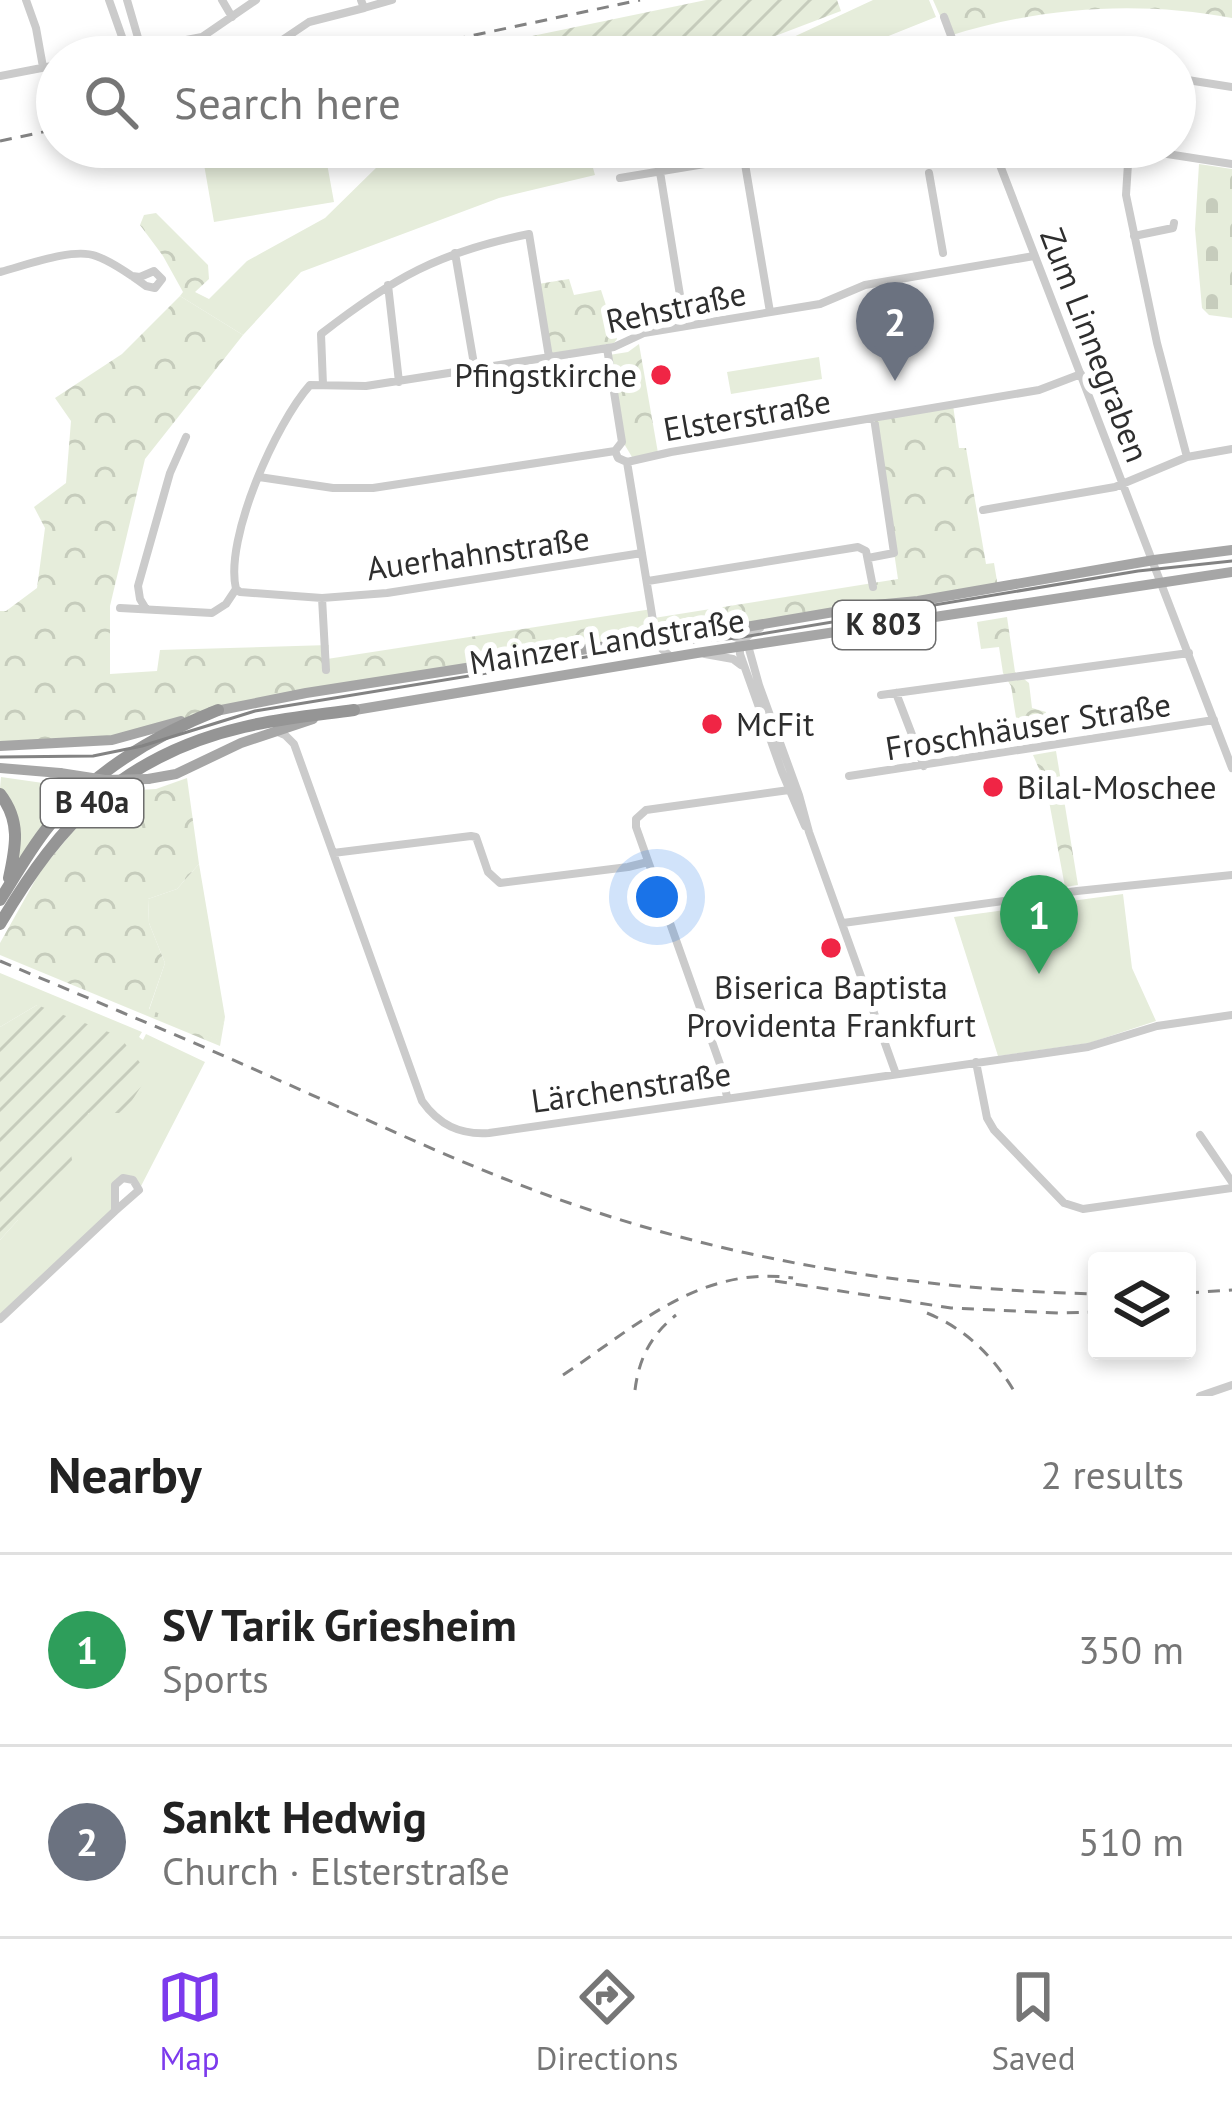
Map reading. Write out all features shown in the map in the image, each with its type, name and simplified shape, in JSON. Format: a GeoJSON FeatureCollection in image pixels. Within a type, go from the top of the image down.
{"type":"FeatureCollection","features":[{"type":"Feature","properties":{"kind":"highway","name":"B 40a"},"geometry":{"type":"LineString","coordinates":[[0,900],[50,824],[86,788],[148,742],[218,710]]}},
{"type":"Feature","properties":{"kind":"highway","name":"B 40a"},"geometry":{"type":"LineString","coordinates":[[0,924],[71,822],[131,772],[213,734],[354,710]]}},
{"type":"Feature","properties":{"kind":"highway"},"geometry":{"type":"LineString","coordinates":[[0,794],[11,809],[16,835],[0,900]]}},
{"type":"Feature","properties":{"kind":"main road","name":"Mainzer Landstraße"},"geometry":{"type":"LineString","coordinates":[[0,746],[112,740],[218,710],[286,697],[1232,550]]}},
{"type":"Feature","properties":{"kind":"main road","name":"Mainzer Landstraße"},"geometry":{"type":"LineString","coordinates":[[0,768],[105,780],[148,779],[176,774],[270,732],[354,710],[743,645],[1232,572]]}},
{"type":"Feature","properties":{"kind":"street"},"geometry":{"type":"LineString","coordinates":[[26,0],[37,36]]}},
{"type":"Feature","properties":{"kind":"street"},"geometry":{"type":"LineString","coordinates":[[109,0],[122,36]]}},
{"type":"Feature","properties":{"kind":"street"},"geometry":{"type":"LineString","coordinates":[[127,0],[138,36]]}},
{"type":"Feature","properties":{"kind":"street"},"geometry":{"type":"LineString","coordinates":[[222,0],[232,17]]}},
{"type":"Feature","properties":{"kind":"street"},"geometry":{"type":"LineString","coordinates":[[204,36],[256,0]]}},
{"type":"Feature","properties":{"kind":"street"},"geometry":{"type":"LineString","coordinates":[[288,36],[309,22],[392,0]]}},
{"type":"Feature","properties":{"kind":"street"},"geometry":{"type":"LineString","coordinates":[[944,17],[951,36]]}},
{"type":"Feature","properties":{"kind":"street"},"geometry":{"type":"LineString","coordinates":[[0,76],[36,69]]}},
{"type":"Feature","properties":{"kind":"street"},"geometry":{"type":"LineString","coordinates":[[1196,81],[1232,87]]}},
{"type":"Feature","properties":{"kind":"street"},"geometry":{"type":"LineString","coordinates":[[1196,159],[1232,164]]}},
{"type":"Feature","properties":{"kind":"street"},"geometry":{"type":"LineString","coordinates":[[620,178],[684,168]]}},
{"type":"Feature","properties":{"kind":"street"},"geometry":{"type":"LineString","coordinates":[[746,168],[770,312]]}},
{"type":"Feature","properties":{"kind":"street"},"geometry":{"type":"LineString","coordinates":[[929,168],[944,262]]}},
{"type":"Feature","properties":{"kind":"street","name":"Zum Linnegraben"},"geometry":{"type":"LineString","coordinates":[[1001,168],[1214,720],[1227,742],[1232,768]]}},
{"type":"Feature","properties":{"kind":"street"},"geometry":{"type":"LineString","coordinates":[[1126,168],[1134,236],[1187,457]]}},
{"type":"Feature","properties":{"kind":"street"},"geometry":{"type":"LineString","coordinates":[[660,172],[685,326]]}},
{"type":"Feature","properties":{"kind":"street"},"geometry":{"type":"LineString","coordinates":[[1134,236],[1173,228],[1174,223]]}},
{"type":"Feature","properties":{"kind":"street"},"geometry":{"type":"LineString","coordinates":[[119,608],[212,613],[226,604],[236,589],[236,547],[246,509],[280,429],[306,388],[323,385],[321,334],[388,285],[455,253],[529,233],[549,357]]}},
{"type":"Feature","properties":{"kind":"street"},"geometry":{"type":"LineString","coordinates":[[455,253],[475,370]]}},
{"type":"Feature","properties":{"kind":"street"},"geometry":{"type":"LineString","coordinates":[[0,272],[86,254],[132,276]]}},
{"type":"Feature","properties":{"kind":"street","name":"Rehstraße"},"geometry":{"type":"LineString","coordinates":[[323,385],[400,382],[607,348],[644,333],[820,304],[944,262],[1034,256]]}},
{"type":"Feature","properties":{"kind":"street"},"geometry":{"type":"LineString","coordinates":[[388,285],[400,382]]}},
{"type":"Feature","properties":{"kind":"street"},"geometry":{"type":"LineString","coordinates":[[607,348],[618,458],[629,460],[656,639],[672,658]]}},
{"type":"Feature","properties":{"kind":"street","name":"Elsterstraße"},"geometry":{"type":"LineString","coordinates":[[629,460],[1039,390],[1081,374]]}},
{"type":"Feature","properties":{"kind":"street"},"geometry":{"type":"LineString","coordinates":[[868,558],[894,553],[874,418]]}},
{"type":"Feature","properties":{"kind":"street"},"geometry":{"type":"LineString","coordinates":[[146,609],[138,586],[162,496],[185,436]]}},
{"type":"Feature","properties":{"kind":"street"},"geometry":{"type":"LineString","coordinates":[[260,477],[333,488],[373,488],[619,446]]}},
{"type":"Feature","properties":{"kind":"street"},"geometry":{"type":"LineString","coordinates":[[982,510],[1103,490],[1187,457],[1232,449]]}},
{"type":"Feature","properties":{"kind":"street"},"geometry":{"type":"LineString","coordinates":[[648,581],[858,547],[866,551],[873,587]]}},
{"type":"Feature","properties":{"kind":"street","name":"Auerhahnstraße"},"geometry":{"type":"LineString","coordinates":[[236,589],[322,598],[430,587],[642,553]]}},
{"type":"Feature","properties":{"kind":"street","name":"Auerhahnstraße"},"geometry":{"type":"LineString","coordinates":[[322,598],[326,670]]}},
{"type":"Feature","properties":{"kind":"street"},"geometry":{"type":"LineString","coordinates":[[778,621],[752,632],[743,645],[742,666],[782,773],[783,791],[809,832]]}},
{"type":"Feature","properties":{"kind":"street"},"geometry":{"type":"LineString","coordinates":[[722,631],[743,645],[754,671],[896,1074]]}},
{"type":"Feature","properties":{"kind":"street"},"geometry":{"type":"LineString","coordinates":[[754,671],[768,643]]}},
{"type":"Feature","properties":{"kind":"street"},"geometry":{"type":"LineString","coordinates":[[697,653],[733,659],[742,666]]}},
{"type":"Feature","properties":{"kind":"street"},"geometry":{"type":"LineString","coordinates":[[881,695],[1189,653]]}},
{"type":"Feature","properties":{"kind":"street"},"geometry":{"type":"LineString","coordinates":[[896,693],[924,766]]}},
{"type":"Feature","properties":{"kind":"street"},"geometry":{"type":"LineString","coordinates":[[295,744],[299,728],[316,718]]}},
{"type":"Feature","properties":{"kind":"street","name":"Froschhäuser Straße"},"geometry":{"type":"LineString","coordinates":[[849,776],[1214,720]]}},
{"type":"Feature","properties":{"kind":"street"},"geometry":{"type":"LineString","coordinates":[[270,732],[286,735],[295,744]]}},
{"type":"Feature","properties":{"kind":"street","name":"Lärchenstraße"},"geometry":{"type":"LineString","coordinates":[[295,744],[422,1101],[436,1118],[467,1134],[1088,1047],[1157,1026],[1232,1015]]}},
{"type":"Feature","properties":{"kind":"street"},"geometry":{"type":"LineString","coordinates":[[727,1097],[721,1067],[636,819],[642,812],[783,791],[794,779]]}},
{"type":"Feature","properties":{"kind":"street"},"geometry":{"type":"LineString","coordinates":[[333,854],[471,836],[476,837],[488,872],[500,884],[649,862]]}},
{"type":"Feature","properties":{"kind":"street"},"geometry":{"type":"LineString","coordinates":[[843,923],[1232,875]]}},
{"type":"Feature","properties":{"kind":"street"},"geometry":{"type":"LineString","coordinates":[[976,1062],[987,1118],[1072,1208],[1232,1185],[1200,1135]]}},
{"type":"Feature","properties":{"kind":"street"},"geometry":{"type":"LineString","coordinates":[[0,1319],[115,1211]]}},
{"type":"Feature","properties":{"kind":"street"},"geometry":{"type":"LineString","coordinates":[[1200,1396],[1232,1385]]}},
{"type":"Feature","properties":{"kind":"green space"},"geometry":{"type":"Polygon","coordinates":[[[706,0],[837,0],[841,11],[775,36],[532,36],[706,0]]]}},
{"type":"Feature","properties":{"kind":"green space"},"geometry":{"type":"Polygon","coordinates":[[[873,0],[929,0],[936,17],[888,36],[796,36],[873,0]]]}},
{"type":"Feature","properties":{"kind":"green space"},"geometry":{"type":"Polygon","coordinates":[[[933,0],[1232,0],[1232,18],[1161,9],[1089,9],[1019,18],[949,36],[933,0]]]}},
{"type":"Feature","properties":{"kind":"green space"},"geometry":{"type":"Polygon","coordinates":[[[1199,164],[1232,169],[1232,318],[1209,315],[1202,308],[1195,229],[1199,164]]]}},
{"type":"Feature","properties":{"kind":"green space"},"geometry":{"type":"Polygon","coordinates":[[[205,168],[328,168],[334,202],[214,222],[205,168]]]}},
{"type":"Feature","properties":{"kind":"green space"},"geometry":{"type":"Polygon","coordinates":[[[376,168],[593,168],[595,175],[499,198],[301,272],[243,335],[180,296],[195,292],[209,299],[247,261],[325,218],[376,168]]]}},
{"type":"Feature","properties":{"kind":"green space"},"geometry":{"type":"Polygon","coordinates":[[[156,213],[208,265],[209,279],[195,292],[183,292],[140,225],[144,215],[156,213]]]}},
{"type":"Feature","properties":{"kind":"green space"},"geometry":{"type":"Polygon","coordinates":[[[569,279],[574,295],[601,290],[617,339],[614,343],[553,354],[548,350],[538,284],[569,279]]]}},
{"type":"Feature","properties":{"kind":"green space"},"geometry":{"type":"Polygon","coordinates":[[[180,296],[243,335],[145,459],[110,606],[110,674],[157,671],[160,650],[329,645],[327,659],[652,609],[654,618],[898,579],[874,418],[953,405],[959,448],[966,448],[986,564],[994,563],[998,587],[265,700],[135,735],[0,746],[0,611],[37,588],[45,528],[34,507],[66,483],[71,421],[55,398],[122,354],[180,296]]]}},
{"type":"Feature","properties":{"kind":"green space"},"geometry":{"type":"Polygon","coordinates":[[[639,344],[658,453],[632,457],[623,442],[609,355],[628,352],[639,344]]]}},
{"type":"Feature","properties":{"kind":"green space"},"geometry":{"type":"Polygon","coordinates":[[[819,357],[822,379],[731,394],[727,372],[819,357]]]}},
{"type":"Feature","properties":{"kind":"green space"},"geometry":{"type":"Polygon","coordinates":[[[1007,617],[1015,672],[1029,683],[1032,708],[1046,712],[1049,738],[1020,743],[999,647],[981,649],[977,622],[1007,617]]]}},
{"type":"Feature","properties":{"kind":"green space"},"geometry":{"type":"Polygon","coordinates":[[[1056,751],[1078,885],[1065,887],[1046,785],[1033,755],[1056,751]]]}},
{"type":"Feature","properties":{"kind":"green space"},"geometry":{"type":"Polygon","coordinates":[[[1,777],[78,788],[39,829],[18,861],[5,792],[0,788],[1,777]]]}},
{"type":"Feature","properties":{"kind":"green space"},"geometry":{"type":"Polygon","coordinates":[[[187,778],[199,864],[177,889],[148,899],[149,923],[165,963],[149,1009],[218,1040],[225,1017],[220,1046],[0,955],[0,943],[41,870],[95,805],[119,791],[156,789],[187,778]]]}},
{"type":"Feature","properties":{"kind":"green space"},"geometry":{"type":"Polygon","coordinates":[[[199,864],[225,1017],[219,1041],[149,1010],[165,963],[149,923],[148,899],[177,889],[199,864]]]}},
{"type":"Feature","properties":{"kind":"green space"},"geometry":{"type":"Polygon","coordinates":[[[1123,894],[1132,968],[1156,1021],[1089,1043],[998,1056],[954,917],[1123,894]]]}},
{"type":"Feature","properties":{"kind":"green space"},"geometry":{"type":"Polygon","coordinates":[[[0,973],[142,1032],[143,1040],[146,1034],[205,1062],[139,1190],[133,1180],[123,1178],[115,1184],[115,1211],[0,1319],[0,1240],[18,1220],[37,1005],[0,1027],[0,973]]]}},
{"type":"Feature","properties":{"kind":"green space"},"geometry":{"type":"Polygon","coordinates":[[[37,1005],[119,1036],[149,1074],[124,1113],[88,1113],[85,1135],[67,1137],[75,1173],[0,1240],[0,1027],[37,1005]]]}},
{"type":"Feature","properties":{"kind":"tram line"},"geometry":{"type":"LineString","coordinates":[[0,757],[93,756],[255,711],[1138,571],[1232,561]]}},
{"type":"Feature","properties":{"kind":"railway"},"geometry":{"type":"LineString","coordinates":[[470,36],[640,0]]}},
{"type":"Feature","properties":{"kind":"railway"},"geometry":{"type":"LineString","coordinates":[[0,141],[36,133]]}},
{"type":"Feature","properties":{"kind":"railway"},"geometry":{"type":"LineString","coordinates":[[0,961],[464,1162],[641,1226],[834,1270],[965,1287],[1088,1294]]}},
{"type":"Feature","properties":{"kind":"railway"},"geometry":{"type":"LineString","coordinates":[[563,1375],[643,1320],[698,1290],[759,1276],[793,1278]]}},
{"type":"Feature","properties":{"kind":"railway"},"geometry":{"type":"LineString","coordinates":[[775,1281],[951,1308],[1088,1312]]}},
{"type":"Feature","properties":{"kind":"railway"},"geometry":{"type":"LineString","coordinates":[[1196,1292],[1232,1290]]}},
{"type":"Feature","properties":{"kind":"railway"},"geometry":{"type":"LineString","coordinates":[[927,1313],[979,1347],[1017,1396]]}},
{"type":"Feature","properties":{"kind":"railway"},"geometry":{"type":"LineString","coordinates":[[635,1390],[648,1348],[676,1315]]}},
{"type":"Feature","properties":{"kind":"place","name":"Pfingstkirche"},"geometry":{"type":"Point","coordinates":[661,375]}},
{"type":"Feature","properties":{"kind":"place","name":"Sankt Hedwig"},"geometry":{"type":"Point","coordinates":[895,381]}},
{"type":"Feature","properties":{"kind":"place","name":"McFit"},"geometry":{"type":"Point","coordinates":[712,724]}},
{"type":"Feature","properties":{"kind":"place","name":"Bilal-Moschee"},"geometry":{"type":"Point","coordinates":[993,787]}},
{"type":"Feature","properties":{"kind":"place","name":"Biserica Baptista Providenta Frankfurt"},"geometry":{"type":"Point","coordinates":[831,948]}},
{"type":"Feature","properties":{"kind":"place","name":"SV Tarik Griesheim"},"geometry":{"type":"Point","coordinates":[1039,974]}}]}
